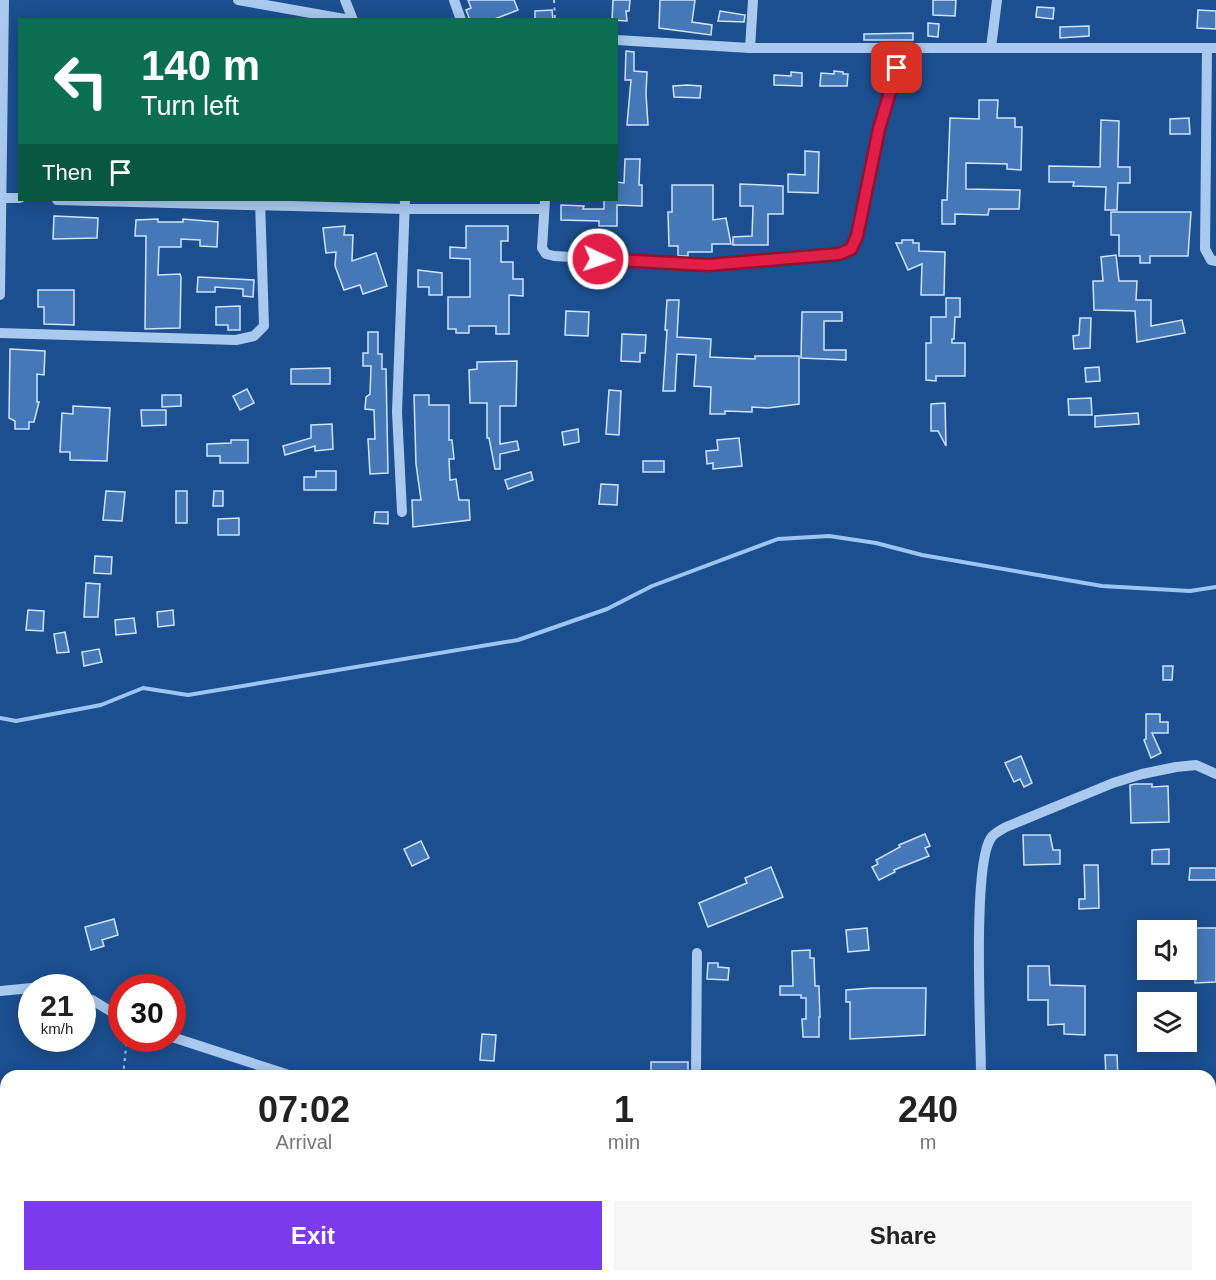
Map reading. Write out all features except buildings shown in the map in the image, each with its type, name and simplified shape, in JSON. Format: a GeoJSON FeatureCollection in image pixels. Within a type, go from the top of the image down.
{"type":"FeatureCollection","features":[{"type":"Feature","properties":{"kind":"street"},"geometry":{"type":"LineString","coordinates":[[0,295],[4,0]]}},
{"type":"Feature","properties":{"kind":"street"},"geometry":{"type":"LineString","coordinates":[[238,0],[341,18]]}},
{"type":"Feature","properties":{"kind":"street"},"geometry":{"type":"LineString","coordinates":[[345,0],[351,18]]}},
{"type":"Feature","properties":{"kind":"street"},"geometry":{"type":"LineString","coordinates":[[454,0],[460,18]]}},
{"type":"Feature","properties":{"kind":"street"},"geometry":{"type":"LineString","coordinates":[[750,48],[753,0]]}},
{"type":"Feature","properties":{"kind":"street"},"geometry":{"type":"LineString","coordinates":[[991,48],[997,0]]}},
{"type":"Feature","properties":{"kind":"street"},"geometry":{"type":"LineString","coordinates":[[274,18],[275,6]]}},
{"type":"Feature","properties":{"kind":"street"},"geometry":{"type":"LineString","coordinates":[[618,40],[750,48],[1211,48],[1205,249],[1211,260],[1216,261]]}},
{"type":"Feature","properties":{"kind":"street"},"geometry":{"type":"LineString","coordinates":[[158,201],[544,204],[542,248],[546,254],[554,256],[708,265],[839,254],[851,249],[857,236],[879,129],[903,48]]}},
{"type":"Feature","properties":{"kind":"street"},"geometry":{"type":"LineString","coordinates":[[2,198],[18,198]]}},
{"type":"Feature","properties":{"kind":"street"},"geometry":{"type":"LineString","coordinates":[[0,333],[236,340],[254,336],[264,326],[260,202]]}},
{"type":"Feature","properties":{"kind":"street"},"geometry":{"type":"LineString","coordinates":[[402,512],[397,412],[405,204]]}},
{"type":"Feature","properties":{"kind":"street"},"geometry":{"type":"LineString","coordinates":[[981,1070],[980,926],[983,862],[991,837],[1006,827],[1113,783],[1142,774],[1196,765],[1216,774]]}},
{"type":"Feature","properties":{"kind":"street"},"geometry":{"type":"LineString","coordinates":[[696,1070],[697,953]]}},
{"type":"Feature","properties":{"kind":"street"},"geometry":{"type":"LineString","coordinates":[[0,991],[18,989]]}},
{"type":"Feature","properties":{"kind":"street"},"geometry":{"type":"LineString","coordinates":[[186,1042],[274,1070]]}},
{"type":"Feature","properties":{"kind":"path"},"geometry":{"type":"LineString","coordinates":[[554,0],[555,18]]}},
{"type":"Feature","properties":{"kind":"path"},"geometry":{"type":"LineString","coordinates":[[124,1070],[126,1052]]}},
{"type":"Feature","properties":{"kind":"waterway"},"geometry":{"type":"LineString","coordinates":[[0,718],[16,721],[101,705],[143,688],[188,695],[518,640],[607,609],[652,586],[778,539],[829,536],[876,543],[922,555],[1102,586],[1190,591],[1216,587]]}},
{"type":"Feature","properties":{"kind":"route"},"geometry":{"type":"LineString","coordinates":[[598,259],[708,265],[839,254],[851,249],[857,236],[879,129],[897,68]]}}]}
